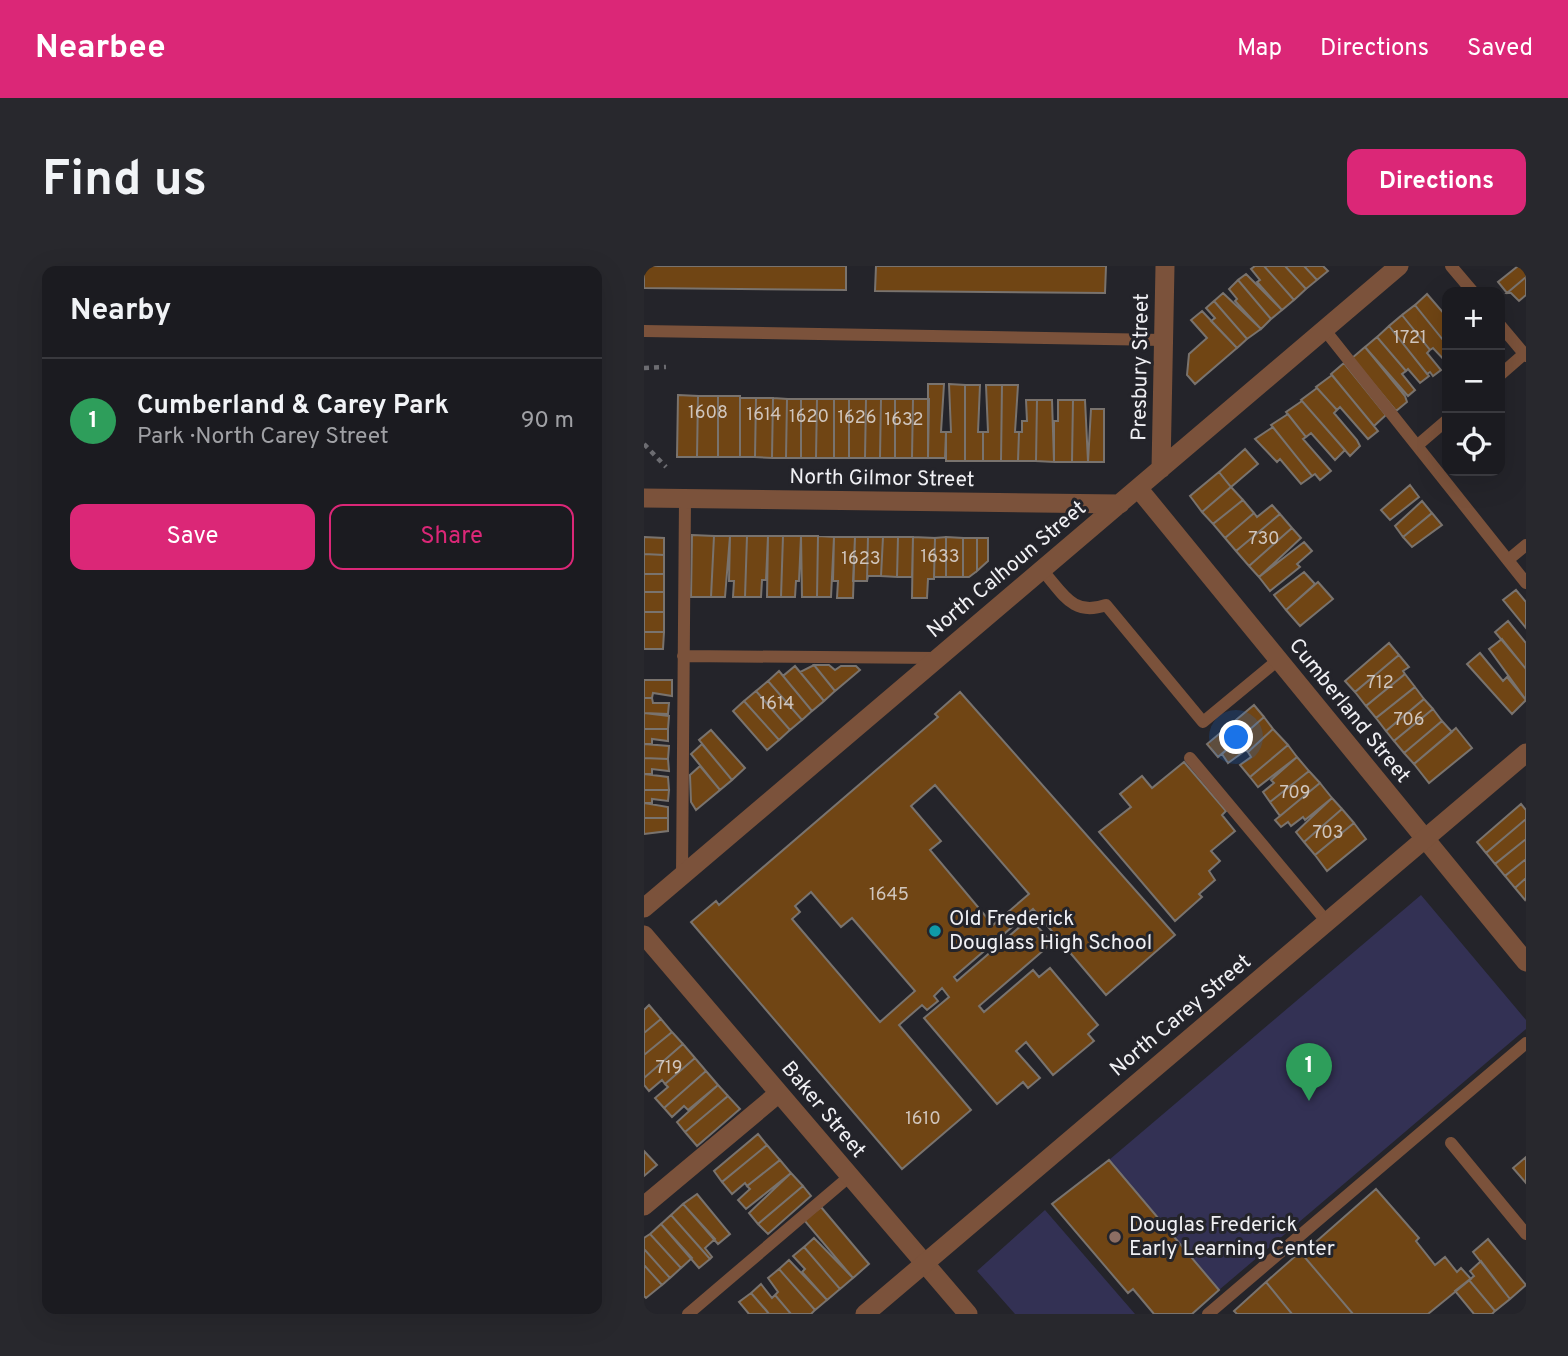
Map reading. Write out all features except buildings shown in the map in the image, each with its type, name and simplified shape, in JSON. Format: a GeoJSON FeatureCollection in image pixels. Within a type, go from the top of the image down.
{"type":"FeatureCollection","features":[{"type":"Feature","properties":{"kind":"street","name":"North Calhoun Street"},"geometry":{"type":"LineString","coordinates":[[644,908],[1399,266]]}},
{"type":"Feature","properties":{"kind":"street","name":"Presbury Street"},"geometry":{"type":"LineString","coordinates":[[1161,469],[1167,268]]}},
{"type":"Feature","properties":{"kind":"street","name":"Cumberland Street"},"geometry":{"type":"LineString","coordinates":[[1138,488],[1526,962]]}},
{"type":"Feature","properties":{"kind":"street","name":"North Gilmor Street"},"geometry":{"type":"LineString","coordinates":[[644,498],[1120,504]]}},
{"type":"Feature","properties":{"kind":"street","name":"North Carey Street"},"geometry":{"type":"LineString","coordinates":[[865,1314],[1526,753]]}},
{"type":"Feature","properties":{"kind":"street","name":"Baker Street"},"geometry":{"type":"LineString","coordinates":[[644,936],[968,1314]]}},
{"type":"Feature","properties":{"kind":"street"},"geometry":{"type":"LineString","coordinates":[[644,1206],[779,1093]]}},
{"type":"Feature","properties":{"kind":"lane"},"geometry":{"type":"LineString","coordinates":[[1451,266],[1469,287]]}},
{"type":"Feature","properties":{"kind":"lane"},"geometry":{"type":"LineString","coordinates":[[1324,329],[1419,444],[1421,453],[1526,583]]}},
{"type":"Feature","properties":{"kind":"lane"},"geometry":{"type":"LineString","coordinates":[[644,331],[1164,340]]}},
{"type":"Feature","properties":{"kind":"lane"},"geometry":{"type":"LineString","coordinates":[[1505,331],[1525,355],[1505,371]]}},
{"type":"Feature","properties":{"kind":"lane"},"geometry":{"type":"LineString","coordinates":[[1419,444],[1442,424]]}},
{"type":"Feature","properties":{"kind":"lane"},"geometry":{"type":"LineString","coordinates":[[682,875],[685,499]]}},
{"type":"Feature","properties":{"kind":"lane"},"geometry":{"type":"LineString","coordinates":[[1508,560],[1526,545]]}},
{"type":"Feature","properties":{"kind":"lane"},"geometry":{"type":"LineString","coordinates":[[1042,570],[1076,608],[1091,610],[1106,605],[1203,722],[1278,660]]}},
{"type":"Feature","properties":{"kind":"lane"},"geometry":{"type":"LineString","coordinates":[[683,656],[938,658]]}},
{"type":"Feature","properties":{"kind":"lane"},"geometry":{"type":"LineString","coordinates":[[1190,758],[1327,922]]}},
{"type":"Feature","properties":{"kind":"lane"},"geometry":{"type":"LineString","coordinates":[[1208,1314],[1526,1043]]}},
{"type":"Feature","properties":{"kind":"lane"},"geometry":{"type":"LineString","coordinates":[[1451,1143],[1526,1234]]}},
{"type":"Feature","properties":{"kind":"lane"},"geometry":{"type":"LineString","coordinates":[[688,1314],[850,1176]]}},
{"type":"Feature","properties":{"kind":"path"},"geometry":{"type":"LineString","coordinates":[[644,368],[666,367]]}},
{"type":"Feature","properties":{"kind":"path"},"geometry":{"type":"LineString","coordinates":[[644,444],[666,467]]}},
{"type":"Feature","properties":{"kind":"shaded area"},"geometry":{"type":"Polygon","coordinates":[[[1421,895],[1526,1020],[1526,1029],[1219,1290],[1109,1160],[1421,895]]]}},
{"type":"Feature","properties":{"kind":"shaded area"},"geometry":{"type":"Polygon","coordinates":[[[1045,1210],[1135,1314],[1015,1314],[977,1271],[1045,1210]]]}},
{"type":"Feature","properties":{"kind":"place","name":"Old Frederick Douglass High School"},"geometry":{"type":"Point","coordinates":[935,931]}},
{"type":"Feature","properties":{"kind":"place","name":"Cumberland & Carey Park"},"geometry":{"type":"Point","coordinates":[1309,1101]}},
{"type":"Feature","properties":{"kind":"place","name":"Douglas Frederick Early Learning Center"},"geometry":{"type":"Point","coordinates":[1115,1237]}}]}
